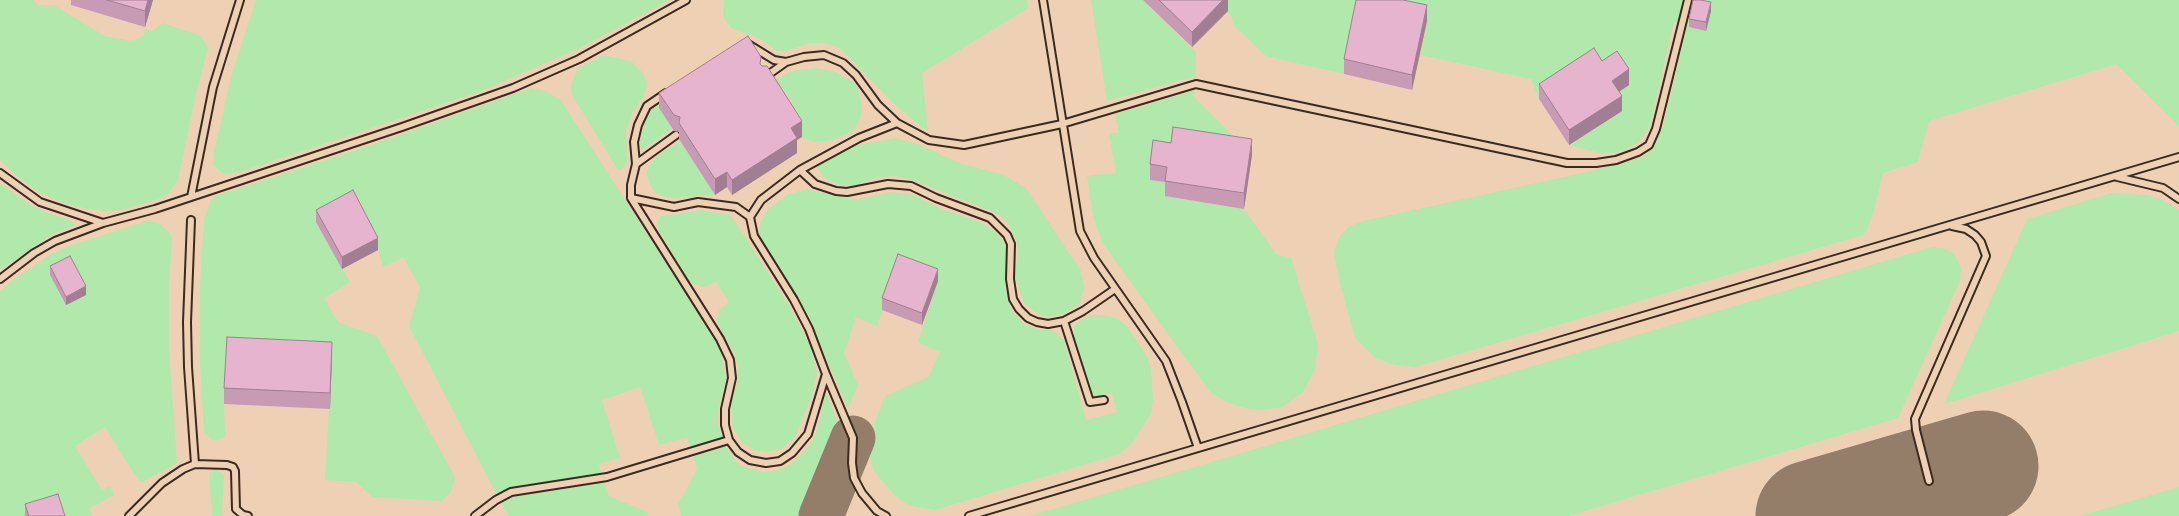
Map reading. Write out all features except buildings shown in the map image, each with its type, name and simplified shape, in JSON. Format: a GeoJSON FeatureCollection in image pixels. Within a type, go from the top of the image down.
{"type":"FeatureCollection","features":[{"type":"Feature","properties":{"kind":"lane"},"geometry":{"type":"LineString","coordinates":[[191,197],[213,87],[240,0]]}},
{"type":"Feature","properties":{"kind":"lane"},"geometry":{"type":"LineString","coordinates":[[0,279],[34,252],[55,241],[103,223],[191,197],[412,124],[513,88],[579,59],[686,0]]}},
{"type":"Feature","properties":{"kind":"lane"},"geometry":{"type":"LineString","coordinates":[[1043,0],[1080,231],[1094,258],[1166,361],[1198,448]]}},
{"type":"Feature","properties":{"kind":"lane"},"geometry":{"type":"LineString","coordinates":[[764,77],[786,62],[804,57],[824,55],[843,63],[856,75],[878,105],[897,123],[929,140],[964,145],[1062,124],[1196,84],[1567,163],[1596,163],[1616,160],[1638,152],[1650,145],[1656,129],[1688,0]]}},
{"type":"Feature","properties":{"kind":"lane"},"geometry":{"type":"LineString","coordinates":[[739,43],[748,44],[774,60],[786,62]]}},
{"type":"Feature","properties":{"kind":"lane"},"geometry":{"type":"LineString","coordinates":[[670,90],[647,106],[638,125],[634,142],[636,164],[631,185],[632,198],[720,339],[730,360],[732,378],[725,409],[726,424],[729,440],[738,452],[750,460],[766,463],[786,457],[808,434],[826,374]]}},
{"type":"Feature","properties":{"kind":"lane"},"geometry":{"type":"LineString","coordinates":[[750,217],[761,200],[800,170],[858,138],[897,123]]}},
{"type":"Feature","properties":{"kind":"lane"},"geometry":{"type":"LineString","coordinates":[[636,164],[676,135]]}},
{"type":"Feature","properties":{"kind":"lane"},"geometry":{"type":"LineString","coordinates":[[969,516],[2179,157]]}},
{"type":"Feature","properties":{"kind":"lane"},"geometry":{"type":"LineString","coordinates":[[800,170],[815,184],[836,191],[847,192],[888,184],[911,186],[936,198],[990,218],[1002,228],[1011,244],[1011,290],[1013,299],[1028,318],[1038,322],[1048,324],[1064,321],[1083,311],[1115,289]]}},
{"type":"Feature","properties":{"kind":"lane"},"geometry":{"type":"LineString","coordinates":[[0,173],[40,202],[103,223]]}},
{"type":"Feature","properties":{"kind":"lane"},"geometry":{"type":"LineString","coordinates":[[2115,176],[2163,188],[2179,199]]}},
{"type":"Feature","properties":{"kind":"lane"},"geometry":{"type":"LineString","coordinates":[[632,198],[674,207],[698,202],[736,207],[750,217],[754,236],[798,307],[809,329],[853,438],[852,463],[854,478],[862,493],[877,511],[886,516]]}},
{"type":"Feature","properties":{"kind":"lane"},"geometry":{"type":"LineString","coordinates":[[191,220],[187,322],[188,367],[195,464]]}},
{"type":"Feature","properties":{"kind":"lane"},"geometry":{"type":"LineString","coordinates":[[1929,481],[1915,419],[1986,256],[1981,242],[1975,235],[1966,229],[1950,226]]}},
{"type":"Feature","properties":{"kind":"lane"},"geometry":{"type":"LineString","coordinates":[[1064,321],[1090,402],[1104,400]]}},
{"type":"Feature","properties":{"kind":"lane"},"geometry":{"type":"LineString","coordinates":[[475,516],[496,500],[511,492],[607,477],[729,440]]}},
{"type":"Feature","properties":{"kind":"lane"},"geometry":{"type":"LineString","coordinates":[[129,516],[162,483],[183,469],[195,464],[228,465],[233,468],[235,471],[236,509],[243,515],[248,516]]}},
{"type":"Feature","properties":{"kind":"green space"},"geometry":{"type":"Polygon","coordinates":[[[0,0],[33,0],[38,5],[54,5],[105,36],[132,41],[144,35],[145,29],[151,31],[163,23],[201,36],[208,48],[197,89],[178,180],[168,194],[159,199],[124,209],[108,211],[88,209],[64,203],[40,193],[19,178],[0,160],[0,0]]]}},
{"type":"Feature","properties":{"kind":"green space"},"geometry":{"type":"Polygon","coordinates":[[[256,0],[669,0],[580,48],[484,90],[246,170],[228,174],[222,173],[213,165],[214,152],[232,73],[256,0]]]}},
{"type":"Feature","properties":{"kind":"green space"},"geometry":{"type":"Polygon","coordinates":[[[724,0],[1027,0],[1028,8],[922,73],[928,131],[890,100],[841,49],[829,44],[810,43],[785,51],[777,51],[759,38],[731,28],[725,20],[723,13],[724,0]]]}},
{"type":"Feature","properties":{"kind":"green space"},"geometry":{"type":"Polygon","coordinates":[[[1091,0],[1143,0],[1196,52],[1196,76],[1107,101],[1091,0]]]}},
{"type":"Feature","properties":{"kind":"green space"},"geometry":{"type":"Polygon","coordinates":[[[1216,0],[1683,0],[1678,22],[1674,22],[1650,126],[1639,142],[1614,153],[1600,153],[1569,145],[1594,64],[1539,99],[1531,79],[1421,55],[1427,21],[1344,74],[1266,56],[1233,25],[1232,17],[1216,0]]]}},
{"type":"Feature","properties":{"kind":"green space"},"geometry":{"type":"Polygon","coordinates":[[[1693,0],[2179,0],[2179,126],[2116,64],[1929,121],[1918,162],[1883,173],[1873,214],[1863,235],[1415,367],[1392,364],[1375,358],[1355,338],[1339,280],[1334,253],[1339,237],[1348,227],[1363,221],[1600,169],[1642,157],[1651,150],[1663,127],[1693,0]]]}},
{"type":"Feature","properties":{"kind":"green space"},"geometry":{"type":"Polygon","coordinates":[[[603,55],[631,61],[643,73],[647,83],[644,96],[633,112],[626,130],[627,162],[623,168],[618,170],[572,95],[571,86],[577,69],[603,55]]]}},
{"type":"Feature","properties":{"kind":"green space"},"geometry":{"type":"Polygon","coordinates":[[[815,68],[836,72],[855,83],[858,87],[862,107],[860,119],[852,132],[832,140],[815,142],[802,137],[792,107],[793,104],[785,91],[772,87],[776,79],[791,71],[815,68]]]}},
{"type":"Feature","properties":{"kind":"green space"},"geometry":{"type":"Polygon","coordinates":[[[531,88],[546,91],[561,100],[721,349],[726,380],[718,411],[718,424],[726,447],[739,465],[763,472],[778,470],[791,464],[814,438],[821,415],[825,390],[840,427],[802,516],[681,516],[678,504],[697,469],[687,437],[659,445],[640,387],[602,400],[620,458],[599,464],[609,496],[647,512],[648,516],[508,516],[409,326],[420,287],[403,257],[383,267],[378,250],[317,222],[350,282],[324,298],[338,322],[377,336],[455,477],[451,492],[441,501],[373,497],[356,482],[325,480],[332,357],[224,404],[225,437],[214,441],[204,433],[200,364],[200,284],[204,219],[210,202],[215,196],[376,143],[531,88]]]}},
{"type":"Feature","properties":{"kind":"green space"},"geometry":{"type":"Polygon","coordinates":[[[1195,90],[1194,97],[1252,155],[1167,183],[1165,196],[1244,209],[1276,254],[1291,258],[1318,344],[1315,369],[1303,392],[1282,407],[1261,410],[1245,408],[1227,402],[1210,392],[1104,245],[1094,221],[1087,176],[1116,173],[1109,134],[1119,132],[1115,114],[1195,90]]]}},
{"type":"Feature","properties":{"kind":"green space"},"geometry":{"type":"Polygon","coordinates":[[[660,101],[660,109],[672,128],[641,151],[640,141],[644,124],[648,114],[660,101]]]}},
{"type":"Feature","properties":{"kind":"green space"},"geometry":{"type":"Polygon","coordinates":[[[895,138],[921,145],[959,163],[1002,174],[1026,188],[1081,271],[1084,287],[1080,303],[1067,312],[1050,317],[1038,314],[1024,303],[1015,277],[1018,252],[1016,239],[1007,221],[996,213],[910,179],[895,176],[878,177],[857,185],[844,186],[824,178],[816,166],[856,145],[895,138]]]}},
{"type":"Feature","properties":{"kind":"green space"},"geometry":{"type":"Polygon","coordinates":[[[680,141],[715,195],[671,198],[657,194],[651,187],[646,173],[651,162],[659,154],[680,141]]]}},
{"type":"Feature","properties":{"kind":"green space"},"geometry":{"type":"Polygon","coordinates":[[[0,183],[28,203],[47,213],[68,219],[76,225],[51,235],[0,270],[0,183]]]}},
{"type":"Feature","properties":{"kind":"green space"},"geometry":{"type":"Polygon","coordinates":[[[807,189],[859,199],[891,192],[914,195],[940,208],[978,221],[995,231],[1002,239],[1006,249],[1005,287],[1011,309],[1024,324],[1038,329],[1052,330],[1064,340],[1086,420],[1117,412],[1112,393],[1097,396],[1090,392],[1074,338],[1074,328],[1077,322],[1091,315],[1106,315],[1118,319],[1127,326],[1148,358],[1151,369],[1153,399],[1151,414],[1133,442],[1119,454],[935,510],[908,505],[894,495],[874,471],[870,459],[872,430],[885,396],[928,377],[940,352],[918,342],[938,281],[898,266],[877,326],[856,317],[844,353],[858,385],[848,409],[811,323],[768,255],[760,235],[760,223],[769,208],[789,194],[807,189]]]}},
{"type":"Feature","properties":{"kind":"green space"},"geometry":{"type":"Polygon","coordinates":[[[2111,193],[2148,195],[2164,201],[2179,210],[2179,331],[1944,404],[2027,219],[2111,193]]]}},
{"type":"Feature","properties":{"kind":"green space"},"geometry":{"type":"Polygon","coordinates":[[[702,210],[731,215],[789,305],[811,348],[817,373],[813,393],[795,437],[781,449],[766,452],[754,450],[741,441],[733,428],[731,402],[737,383],[738,366],[734,353],[716,320],[720,309],[729,302],[716,282],[704,287],[693,284],[685,275],[658,229],[657,224],[660,216],[702,210]]]}},
{"type":"Feature","properties":{"kind":"green space"},"geometry":{"type":"Polygon","coordinates":[[[150,220],[160,224],[172,237],[169,286],[169,350],[177,463],[142,482],[133,472],[105,427],[75,446],[102,490],[110,486],[114,495],[88,509],[92,516],[0,516],[0,292],[10,282],[53,253],[150,220]]]}},
{"type":"Feature","properties":{"kind":"green space"},"geometry":{"type":"Polygon","coordinates":[[[1932,247],[1943,248],[1953,253],[1961,268],[1960,281],[1898,418],[1568,516],[1030,516],[1932,247]]]}},
{"type":"Feature","properties":{"kind":"green space"},"geometry":{"type":"Polygon","coordinates":[[[213,470],[217,470],[224,475],[222,516],[212,516],[209,474],[213,470]]]}},
{"type":"Feature","properties":{"kind":"green space"},"geometry":{"type":"Polygon","coordinates":[[[2179,487],[2179,516],[2079,516],[2179,487]]]}},
{"type":"Feature","properties":{"kind":"taxiway"},"geometry":{"type":"LineString","coordinates":[[821,516],[853,438]]}},
{"type":"Feature","properties":{"kind":"taxiway"},"geometry":{"type":"LineString","coordinates":[[1929,481],[1940,516]]}},
{"type":"Feature","properties":{"kind":"runway"},"geometry":{"type":"LineString","coordinates":[[1811,516],[1983,466]]}}]}
